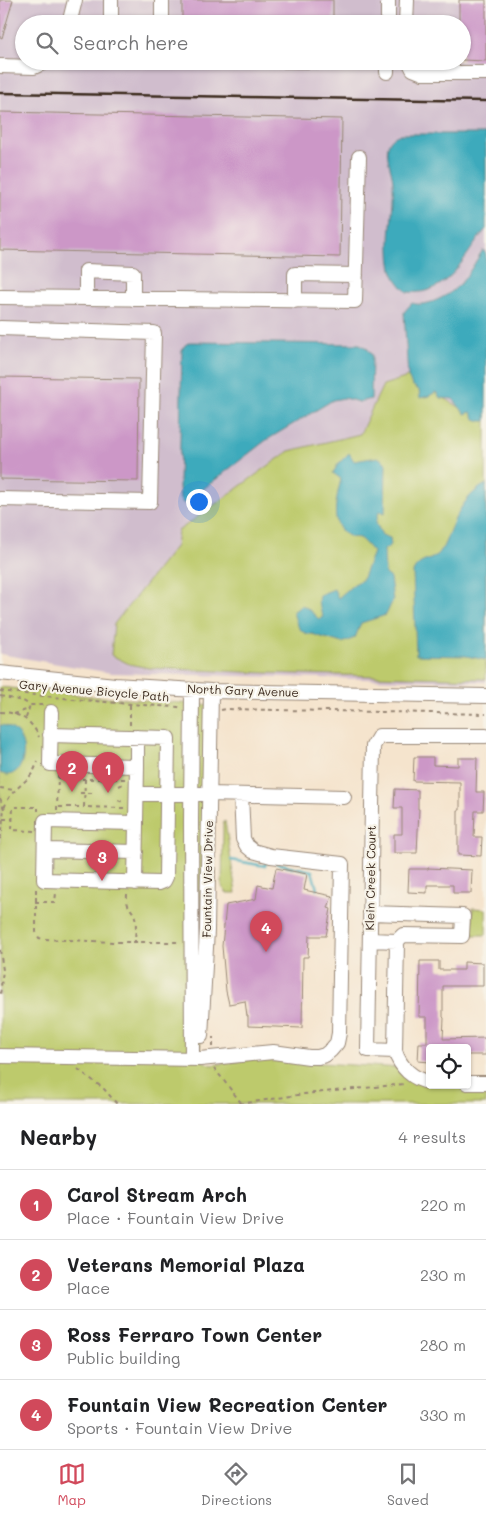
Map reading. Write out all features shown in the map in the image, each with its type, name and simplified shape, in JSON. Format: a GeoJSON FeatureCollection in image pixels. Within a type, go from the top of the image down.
{"type":"FeatureCollection","features":[{"type":"Feature","properties":{"kind":"street"},"geometry":{"type":"LineString","coordinates":[[72,15],[76,0]]}},
{"type":"Feature","properties":{"kind":"street"},"geometry":{"type":"LineString","coordinates":[[111,0],[111,15]]}},
{"type":"Feature","properties":{"kind":"street"},"geometry":{"type":"LineString","coordinates":[[162,0],[162,15]]}},
{"type":"Feature","properties":{"kind":"street"},"geometry":{"type":"LineString","coordinates":[[388,0],[388,15]]}},
{"type":"Feature","properties":{"kind":"street"},"geometry":{"type":"LineString","coordinates":[[406,15],[407,0]]}},
{"type":"Feature","properties":{"kind":"street"},"geometry":{"type":"LineString","coordinates":[[0,66],[15,66]]}},
{"type":"Feature","properties":{"kind":"street"},"geometry":{"type":"LineString","coordinates":[[416,70],[423,73],[486,73]]}},
{"type":"Feature","properties":{"kind":"street"},"geometry":{"type":"LineString","coordinates":[[0,297],[355,302],[359,157]]}},
{"type":"Feature","properties":{"kind":"street"},"geometry":{"type":"LineString","coordinates":[[86,298],[86,272],[133,273],[133,299]]}},
{"type":"Feature","properties":{"kind":"street"},"geometry":{"type":"LineString","coordinates":[[295,301],[295,274],[356,275]]}},
{"type":"Feature","properties":{"kind":"street"},"geometry":{"type":"LineString","coordinates":[[0,328],[154,333],[150,502],[0,499]]}},
{"type":"Feature","properties":{"kind":"street","name":"North Gary Avenue"},"geometry":{"type":"LineString","coordinates":[[0,673],[107,684],[211,691],[486,696]]}},
{"type":"Feature","properties":{"kind":"street","name":"Fountain View Drive"},"geometry":{"type":"LineString","coordinates":[[192,690],[196,1059]]}},
{"type":"Feature","properties":{"kind":"street","name":"Fountain View Drive"},"geometry":{"type":"LineString","coordinates":[[196,1059],[207,930],[211,691]]}},
{"type":"Feature","properties":{"kind":"street"},"geometry":{"type":"LineString","coordinates":[[51,708],[45,739],[50,764],[137,766]]}},
{"type":"Feature","properties":{"kind":"street","name":"Klein Creek Court"},"geometry":{"type":"LineString","coordinates":[[395,1051],[368,1050],[373,746],[379,736],[486,736]]}},
{"type":"Feature","properties":{"kind":"street"},"geometry":{"type":"LineString","coordinates":[[136,883],[136,823],[132,803],[137,766],[137,737]]}},
{"type":"Feature","properties":{"kind":"street"},"geometry":{"type":"LineString","coordinates":[[45,739],[168,738],[166,877],[164,882],[44,880],[45,821],[136,823]]}},
{"type":"Feature","properties":{"kind":"street"},"geometry":{"type":"LineString","coordinates":[[132,803],[167,795],[192,794],[344,797]]}},
{"type":"Feature","properties":{"kind":"street"},"geometry":{"type":"LineString","coordinates":[[0,1056],[196,1059],[273,1052],[310,1057],[325,1055],[337,1042],[339,1033],[342,864],[272,856],[253,851],[247,846],[244,839],[241,795]]}},
{"type":"Feature","properties":{"kind":"street"},"geometry":{"type":"LineString","coordinates":[[45,850],[136,852]]}},
{"type":"Feature","properties":{"kind":"street"},"geometry":{"type":"LineString","coordinates":[[370,913],[463,916],[462,936],[403,935],[397,941],[395,1051],[402,1068],[426,1082]]}},
{"type":"Feature","properties":{"kind":"street"},"geometry":{"type":"LineString","coordinates":[[370,940],[397,941]]}},
{"type":"Feature","properties":{"kind":"street"},"geometry":{"type":"LineString","coordinates":[[471,1083],[486,1083]]}},
{"type":"Feature","properties":{"kind":"path","name":"Gary Avenue Bicycle Path"},"geometry":{"type":"LineString","coordinates":[[0,691],[186,709]]}},
{"type":"Feature","properties":{"kind":"path"},"geometry":{"type":"LineString","coordinates":[[0,696],[51,708]]}},
{"type":"Feature","properties":{"kind":"path"},"geometry":{"type":"LineString","coordinates":[[26,718],[30,704]]}},
{"type":"Feature","properties":{"kind":"path"},"geometry":{"type":"LineString","coordinates":[[14,714],[28,709]]}},
{"type":"Feature","properties":{"kind":"path"},"geometry":{"type":"LineString","coordinates":[[219,710],[486,714]]}},
{"type":"Feature","properties":{"kind":"path"},"geometry":{"type":"LineString","coordinates":[[0,712],[26,718],[45,739]]}},
{"type":"Feature","properties":{"kind":"path"},"geometry":{"type":"LineString","coordinates":[[0,839],[4,810],[14,790],[32,773],[39,760]]}},
{"type":"Feature","properties":{"kind":"path"},"geometry":{"type":"LineString","coordinates":[[58,778],[130,780],[119,786]]}},
{"type":"Feature","properties":{"kind":"path"},"geometry":{"type":"LineString","coordinates":[[84,807],[85,779]]}},
{"type":"Feature","properties":{"kind":"path"},"geometry":{"type":"LineString","coordinates":[[0,788],[14,790]]}},
{"type":"Feature","properties":{"kind":"path"},"geometry":{"type":"LineString","coordinates":[[80,792],[94,793]]}},
{"type":"Feature","properties":{"kind":"path"},"geometry":{"type":"LineString","coordinates":[[0,798],[4,810]]}},
{"type":"Feature","properties":{"kind":"path"},"geometry":{"type":"LineString","coordinates":[[118,800],[132,803]]}},
{"type":"Feature","properties":{"kind":"path"},"geometry":{"type":"LineString","coordinates":[[58,807],[108,806],[132,803]]}},
{"type":"Feature","properties":{"kind":"path"},"geometry":{"type":"LineString","coordinates":[[37,831],[12,830],[13,807],[38,807],[38,815]]}},
{"type":"Feature","properties":{"kind":"path"},"geometry":{"type":"LineString","coordinates":[[3,819],[12,819]]}},
{"type":"Feature","properties":{"kind":"path"},"geometry":{"type":"LineString","coordinates":[[36,884],[36,932],[39,938],[43,940],[181,942]]}},
{"type":"Feature","properties":{"kind":"path"},"geometry":{"type":"LineString","coordinates":[[0,950],[3,970],[0,996]]}},
{"type":"Feature","properties":{"kind":"path"},"geometry":{"type":"LineString","coordinates":[[75,1067],[104,1089],[117,1104]]}},
{"type":"Feature","properties":{"kind":"path"},"geometry":{"type":"LineString","coordinates":[[240,1104],[304,1094],[426,1082]]}},
{"type":"Feature","properties":{"kind":"shaded area"},"geometry":{"type":"Polygon","coordinates":[[[0,0],[486,0],[486,682],[111,673],[0,654],[0,0]]]}},
{"type":"Feature","properties":{"kind":"green space"},"geometry":{"type":"Polygon","coordinates":[[[408,377],[461,408],[486,413],[486,679],[149,668],[129,664],[111,655],[114,624],[176,546],[178,531],[289,451],[360,434],[383,385],[408,377]]]}},
{"type":"Feature","properties":{"kind":"green space"},"geometry":{"type":"Polygon","coordinates":[[[0,687],[87,696],[209,705],[200,1060],[212,1065],[254,1059],[402,1068],[426,1083],[426,1089],[471,1089],[471,1085],[486,1083],[486,1104],[0,1104],[0,687]]]}},
{"type":"Feature","properties":{"kind":"green space"},"geometry":{"type":"Polygon","coordinates":[[[225,821],[236,893],[227,893],[222,887],[223,824],[225,821]]]}},
{"type":"Feature","properties":{"kind":"green space"},"geometry":{"type":"Polygon","coordinates":[[[473,908],[486,909],[486,935],[472,935],[473,908]]]}},
{"type":"Feature","properties":{"kind":"water"},"geometry":{"type":"Polygon","coordinates":[[[401,134],[486,134],[486,229],[454,272],[434,288],[422,292],[407,292],[405,290],[394,276],[390,258],[393,181],[388,147],[391,139],[401,134]]]}},
{"type":"Feature","properties":{"kind":"water"},"geometry":{"type":"Polygon","coordinates":[[[483,250],[486,254],[486,421],[475,419],[471,412],[465,414],[453,399],[440,398],[436,392],[420,398],[419,390],[412,385],[408,377],[404,312],[412,303],[424,304],[443,297],[454,290],[465,278],[483,250]]]}},
{"type":"Feature","properties":{"kind":"water"},"geometry":{"type":"Polygon","coordinates":[[[190,342],[360,344],[367,348],[372,355],[371,399],[359,402],[344,398],[333,400],[265,441],[184,504],[180,500],[179,486],[182,350],[190,342]]]}},
{"type":"Feature","properties":{"kind":"water"},"geometry":{"type":"Polygon","coordinates":[[[349,453],[354,461],[378,457],[386,463],[385,513],[379,511],[376,523],[382,535],[390,538],[391,545],[384,550],[385,574],[390,578],[393,600],[386,615],[361,623],[355,638],[342,643],[304,632],[295,620],[293,612],[302,605],[319,619],[323,617],[318,602],[319,595],[334,589],[338,598],[354,584],[362,580],[373,552],[361,539],[344,533],[336,519],[336,503],[341,479],[333,473],[338,464],[349,453]]]}},
{"type":"Feature","properties":{"kind":"water"},"geometry":{"type":"Polygon","coordinates":[[[486,484],[486,660],[466,656],[416,655],[413,572],[419,564],[440,552],[456,516],[468,498],[486,484]]]}},
{"type":"Feature","properties":{"kind":"water"},"geometry":{"type":"Polygon","coordinates":[[[0,725],[10,728],[17,733],[22,741],[24,750],[20,767],[8,775],[0,773],[0,725]]]}},
{"type":"Feature","properties":{"kind":"building"},"geometry":{"type":"Polygon","coordinates":[[[0,0],[13,0],[2,38],[0,37],[0,0]]]}},
{"type":"Feature","properties":{"kind":"building"},"geometry":{"type":"Polygon","coordinates":[[[182,0],[333,0],[333,15],[182,15],[182,0]]]}},
{"type":"Feature","properties":{"kind":"building"},"geometry":{"type":"Polygon","coordinates":[[[459,0],[486,0],[486,61],[471,60],[471,15],[459,15],[459,0]]]}},
{"type":"Feature","properties":{"kind":"building"},"geometry":{"type":"Polygon","coordinates":[[[0,112],[342,119],[340,257],[0,250],[0,112]]]}},
{"type":"Feature","properties":{"kind":"building"},"geometry":{"type":"Polygon","coordinates":[[[0,377],[139,379],[138,481],[0,479],[0,377]]]}},
{"type":"Feature","properties":{"kind":"building"},"geometry":{"type":"Polygon","coordinates":[[[414,757],[433,757],[433,765],[458,766],[458,758],[477,758],[476,792],[484,792],[483,811],[475,811],[474,837],[482,837],[481,856],[458,855],[460,782],[413,781],[414,757]]]}},
{"type":"Feature","properties":{"kind":"building"},"geometry":{"type":"Polygon","coordinates":[[[395,789],[418,790],[417,853],[394,853],[394,834],[402,834],[402,808],[394,808],[395,789]]]}},
{"type":"Feature","properties":{"kind":"building"},"geometry":{"type":"Polygon","coordinates":[[[276,868],[307,874],[304,890],[332,896],[328,908],[331,909],[326,936],[309,936],[308,957],[303,957],[302,1028],[248,1026],[245,1001],[229,1004],[226,991],[222,946],[226,905],[256,899],[258,885],[272,888],[276,868]]]}},
{"type":"Feature","properties":{"kind":"building"},"geometry":{"type":"Polygon","coordinates":[[[409,869],[472,870],[471,893],[453,893],[453,885],[427,885],[427,893],[408,892],[409,869]]]}},
{"type":"Feature","properties":{"kind":"building"},"geometry":{"type":"Polygon","coordinates":[[[420,961],[439,961],[439,970],[464,970],[464,962],[483,963],[483,986],[443,986],[443,1039],[486,1038],[486,1055],[471,1055],[471,1044],[426,1044],[426,1062],[418,1061],[419,1043],[427,1043],[427,1017],[419,1017],[420,961]]]}},
{"type":"Feature","properties":{"kind":"waterway"},"geometry":{"type":"LineString","coordinates":[[231,860],[265,866],[266,861],[268,862]]}},
{"type":"Feature","properties":{"kind":"waterway"},"geometry":{"type":"LineString","coordinates":[[276,863],[312,871],[317,889]]}},
{"type":"Feature","properties":{"kind":"railway"},"geometry":{"type":"LineString","coordinates":[[0,93],[486,101]]}},
{"type":"Feature","properties":{"kind":"place","name":"Veterans Memorial Plaza"},"geometry":{"type":"Point","coordinates":[72,792]}},
{"type":"Feature","properties":{"kind":"place","name":"Carol Stream Arch"},"geometry":{"type":"Point","coordinates":[108,793]}},
{"type":"Feature","properties":{"kind":"place","name":"Ross Ferraro Town Center"},"geometry":{"type":"Point","coordinates":[102,881]}},
{"type":"Feature","properties":{"kind":"place","name":"Fountain View Recreation Center"},"geometry":{"type":"Point","coordinates":[266,952]}}]}
